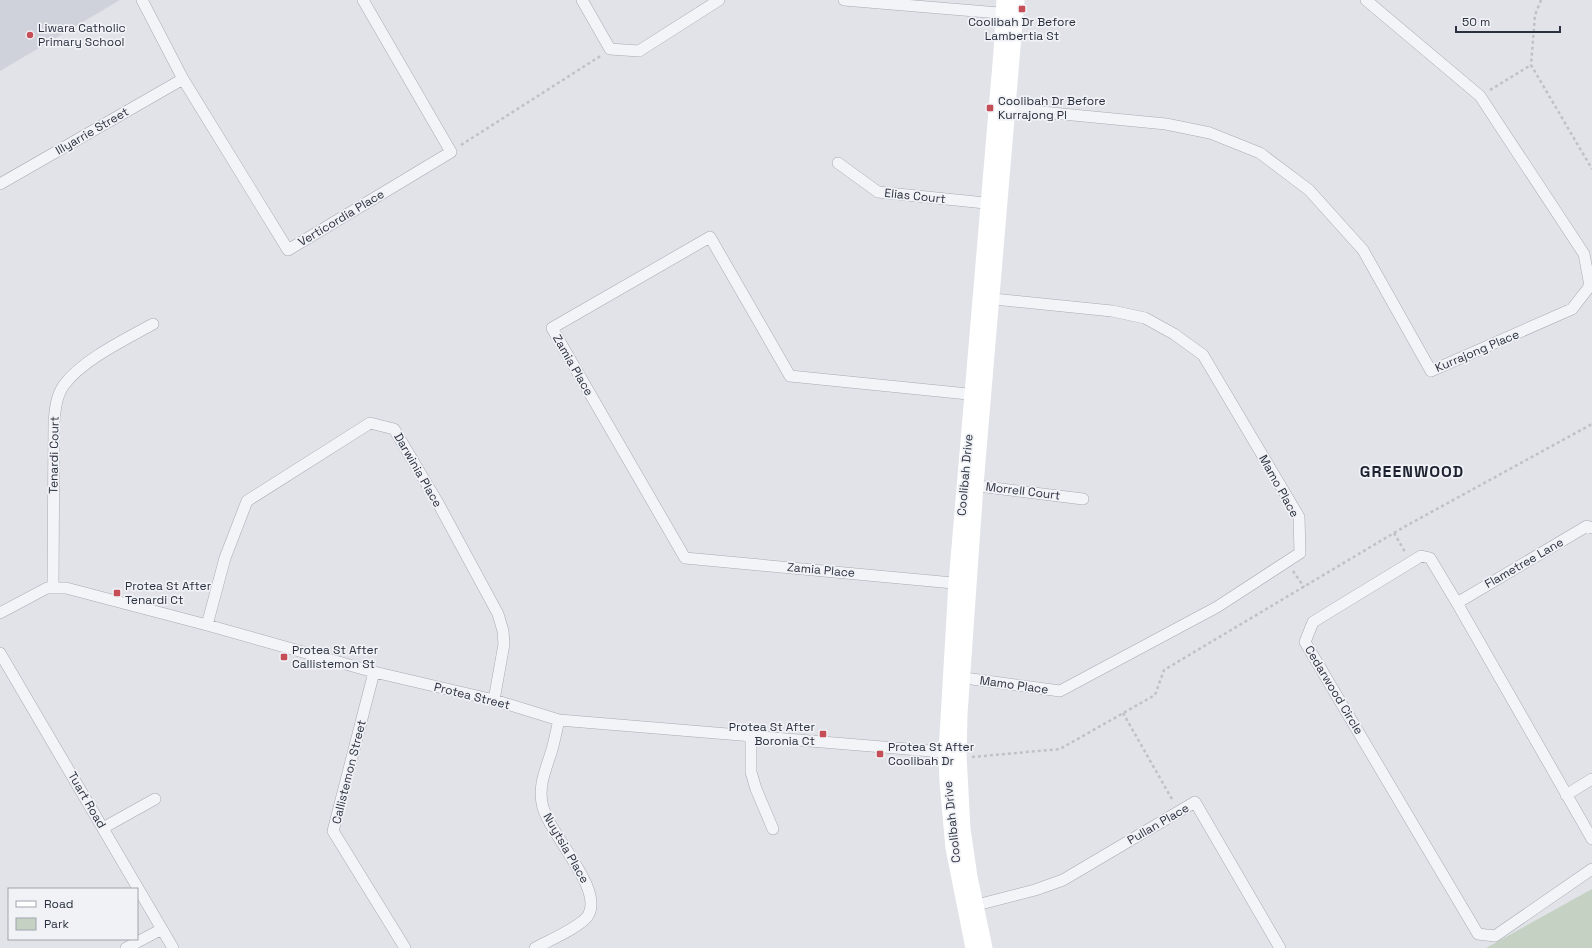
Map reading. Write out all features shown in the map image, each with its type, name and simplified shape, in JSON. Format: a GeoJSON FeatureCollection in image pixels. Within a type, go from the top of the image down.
{"type":"FeatureCollection","features":[{"type":"Feature","properties":{"kind":"main road","name":"Coolibah Drive"},"geometry":{"type":"LineString","coordinates":[[973,948],[970,907],[970,877],[953,754],[956,677],[962,584],[1010,7]]}},
{"type":"Feature","properties":{"kind":"main road","name":"Coolibah Drive"},"geometry":{"type":"LineString","coordinates":[[970,907],[984,948]]}},
{"type":"Feature","properties":{"kind":"street","name":"Verticordia Place"},"geometry":{"type":"LineString","coordinates":[[142,0],[183,79],[288,250],[451,152]]}},
{"type":"Feature","properties":{"kind":"street"},"geometry":{"type":"LineString","coordinates":[[363,0],[451,152]]}},
{"type":"Feature","properties":{"kind":"street"},"geometry":{"type":"LineString","coordinates":[[582,0],[610,50],[639,51],[719,0]]}},
{"type":"Feature","properties":{"kind":"street"},"geometry":{"type":"LineString","coordinates":[[844,0],[1010,7]]}},
{"type":"Feature","properties":{"kind":"street","name":"Kurrajong Place"},"geometry":{"type":"LineString","coordinates":[[1002,108],[1166,124],[1210,134],[1260,154],[1308,190],[1363,250],[1430,371],[1572,309],[1590,286],[1584,254],[1480,96],[1366,0]]}},
{"type":"Feature","properties":{"kind":"street","name":"Illyarrie Street"},"geometry":{"type":"LineString","coordinates":[[0,184],[183,79]]}},
{"type":"Feature","properties":{"kind":"street","name":"Elias Court"},"geometry":{"type":"LineString","coordinates":[[838,163],[878,192],[994,204]]}},
{"type":"Feature","properties":{"kind":"street","name":"Zamia Place"},"geometry":{"type":"LineString","coordinates":[[962,584],[685,558],[552,328],[710,237],[790,376],[978,395]]}},
{"type":"Feature","properties":{"kind":"street","name":"Mamo Place"},"geometry":{"type":"LineString","coordinates":[[956,677],[1060,691],[1218,607],[1300,553],[1299,517],[1203,355],[1174,334],[1145,318],[1112,311],[986,298]]}},
{"type":"Feature","properties":{"kind":"street","name":"Tenardi Court"},"geometry":{"type":"LineString","coordinates":[[52,587],[54,423],[56,403],[64,385],[92,359],[153,324]]}},
{"type":"Feature","properties":{"kind":"street","name":"Darwinia Place"},"geometry":{"type":"LineString","coordinates":[[207,625],[225,558],[247,501],[370,423],[394,429],[438,503],[498,614],[503,631],[504,644],[494,700]]}},
{"type":"Feature","properties":{"kind":"street","name":"Morrell Court"},"geometry":{"type":"LineString","coordinates":[[970,485],[1083,499]]}},
{"type":"Feature","properties":{"kind":"street","name":"Flametree Lane"},"geometry":{"type":"LineString","coordinates":[[1457,603],[1587,526],[1592,528]]}},
{"type":"Feature","properties":{"kind":"street","name":"Cedarwood Circle"},"geometry":{"type":"LineString","coordinates":[[1592,839],[1430,558],[1421,556],[1313,622],[1305,642],[1478,934],[1495,936],[1592,869]]}},
{"type":"Feature","properties":{"kind":"street"},"geometry":{"type":"LineString","coordinates":[[0,613],[47,588],[52,587]]}},
{"type":"Feature","properties":{"kind":"street","name":"Protea Street"},"geometry":{"type":"LineString","coordinates":[[52,587],[66,588],[207,625],[374,672],[494,700],[559,720],[953,754]]}},
{"type":"Feature","properties":{"kind":"street","name":"Tuart Road"},"geometry":{"type":"LineString","coordinates":[[0,653],[173,948]]}},
{"type":"Feature","properties":{"kind":"street","name":"Callistemon Street"},"geometry":{"type":"LineString","coordinates":[[374,672],[333,831],[405,948]]}},
{"type":"Feature","properties":{"kind":"street","name":"Nuytsia Place"},"geometry":{"type":"LineString","coordinates":[[535,948],[568,931],[586,918],[592,905],[588,886],[554,832],[544,813],[542,802],[542,784],[559,720]]}},
{"type":"Feature","properties":{"kind":"street"},"geometry":{"type":"LineString","coordinates":[[751,736],[751,772],[756,789],[774,829]]}},
{"type":"Feature","properties":{"kind":"street"},"geometry":{"type":"LineString","coordinates":[[1566,795],[1592,779]]}},
{"type":"Feature","properties":{"kind":"street"},"geometry":{"type":"LineString","coordinates":[[103,828],[155,799]]}},
{"type":"Feature","properties":{"kind":"street","name":"Pullan Place"},"geometry":{"type":"LineString","coordinates":[[970,907],[1036,890],[1063,880],[1195,802],[1280,948]]}},
{"type":"Feature","properties":{"kind":"street"},"geometry":{"type":"LineString","coordinates":[[126,948],[162,929]]}},
{"type":"Feature","properties":{"kind":"path"},"geometry":{"type":"LineString","coordinates":[[1541,0],[1535,15],[1531,65],[1592,169]]}},
{"type":"Feature","properties":{"kind":"path"},"geometry":{"type":"LineString","coordinates":[[451,152],[610,50]]}},
{"type":"Feature","properties":{"kind":"path"},"geometry":{"type":"LineString","coordinates":[[1480,96],[1531,65]]}},
{"type":"Feature","properties":{"kind":"path"},"geometry":{"type":"LineString","coordinates":[[953,754],[973,757],[1060,749],[1155,695],[1164,670],[1394,533],[1592,424]]}},
{"type":"Feature","properties":{"kind":"path"},"geometry":{"type":"LineString","coordinates":[[1394,533],[1411,562]]}},
{"type":"Feature","properties":{"kind":"path"},"geometry":{"type":"LineString","coordinates":[[1286,562],[1304,587]]}},
{"type":"Feature","properties":{"kind":"path"},"geometry":{"type":"LineString","coordinates":[[1123,713],[1179,812]]}},
{"type":"Feature","properties":{"kind":"shaded area","name":"Liwara Catholic Primary School"},"geometry":{"type":"Polygon","coordinates":[[[0,0],[120,0],[0,71],[0,0]]]}},
{"type":"Feature","properties":{"kind":"green space"},"geometry":{"type":"Polygon","coordinates":[[[1592,889],[1592,948],[1486,948],[1592,889]]]}},
{"type":"Feature","properties":{"kind":"place","name":"Coolibah Dr Before Lambertia St"},"geometry":{"type":"Point","coordinates":[1022,9]}},
{"type":"Feature","properties":{"kind":"place","name":"Liwara Catholic Primary School"},"geometry":{"type":"Point","coordinates":[30,35]}},
{"type":"Feature","properties":{"kind":"place","name":"Coolibah Dr Before Kurrajong Pl"},"geometry":{"type":"Point","coordinates":[990,108]}},
{"type":"Feature","properties":{"kind":"place","name":"Protea St After Tenardi Ct"},"geometry":{"type":"Point","coordinates":[117,593]}},
{"type":"Feature","properties":{"kind":"place","name":"Protea St After Callistemon St"},"geometry":{"type":"Point","coordinates":[284,657]}},
{"type":"Feature","properties":{"kind":"place","name":"Protea St After Boronia Ct"},"geometry":{"type":"Point","coordinates":[823,734]}},
{"type":"Feature","properties":{"kind":"place","name":"Protea St After Coolibah Dr"},"geometry":{"type":"Point","coordinates":[880,754]}},
{"type":"Feature","properties":{"kind":"district","name":"GREENWOOD"},"geometry":{"type":"Point","coordinates":[1412,471]}}]}
